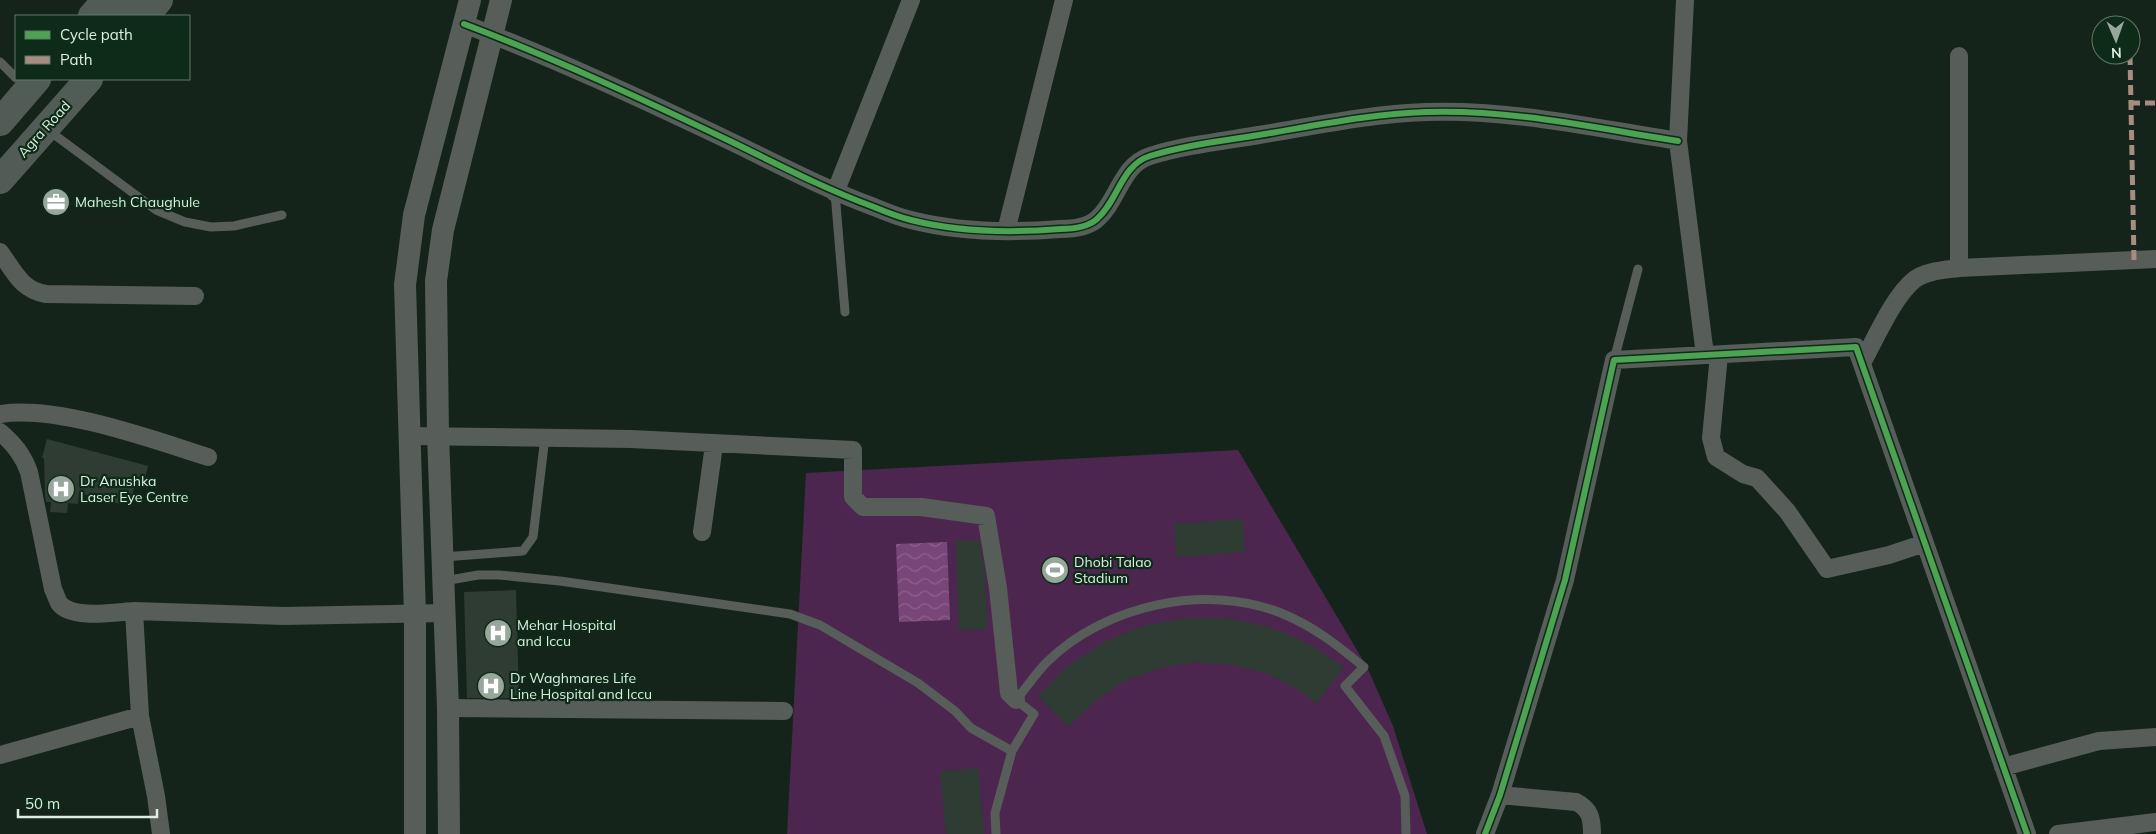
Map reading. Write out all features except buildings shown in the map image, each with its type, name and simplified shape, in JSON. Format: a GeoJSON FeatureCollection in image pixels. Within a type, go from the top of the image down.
{"type":"FeatureCollection","features":[{"type":"Feature","properties":{"kind":"highway"},"geometry":{"type":"LineString","coordinates":[[93,15],[106,0]]}},
{"type":"Feature","properties":{"kind":"highway"},"geometry":{"type":"LineString","coordinates":[[119,15],[132,0]]}},
{"type":"Feature","properties":{"kind":"highway"},"geometry":{"type":"LineString","coordinates":[[146,15],[160,0]]}},
{"type":"Feature","properties":{"kind":"highway"},"geometry":{"type":"LineString","coordinates":[[0,123],[30,97],[62,80]]}},
{"type":"Feature","properties":{"kind":"highway","name":"Agra Road"},"geometry":{"type":"LineString","coordinates":[[9,162],[30,97],[86,80]]}},
{"type":"Feature","properties":{"kind":"street"},"geometry":{"type":"LineString","coordinates":[[415,834],[415,615],[405,285],[414,215],[470,0]]}},
{"type":"Feature","properties":{"kind":"street"},"geometry":{"type":"LineString","coordinates":[[449,834],[448,708],[438,435],[436,281],[443,230],[500,0]]}},
{"type":"Feature","properties":{"kind":"street"},"geometry":{"type":"LineString","coordinates":[[835,193],[912,0]]}},
{"type":"Feature","properties":{"kind":"street"},"geometry":{"type":"LineString","coordinates":[[1006,231],[1064,0]]}},
{"type":"Feature","properties":{"kind":"street"},"geometry":{"type":"LineString","coordinates":[[1685,0],[1678,141],[1712,355],[1711,438],[1716,457],[1743,474],[1757,478],[1787,511],[1827,569],[1889,555],[1924,543]]}},
{"type":"Feature","properties":{"kind":"street"},"geometry":{"type":"LineString","coordinates":[[464,24],[622,89],[835,193],[907,220],[937,226],[1006,231],[1063,229],[1088,224],[1097,219],[1110,204],[1128,171],[1135,163],[1147,156],[1380,114],[1429,112],[1523,117],[1678,141]]}},
{"type":"Feature","properties":{"kind":"street"},"geometry":{"type":"LineString","coordinates":[[1959,56],[1959,268]]}},
{"type":"Feature","properties":{"kind":"street"},"geometry":{"type":"LineString","coordinates":[[0,252],[24,285],[34,292],[46,294],[195,296]]}},
{"type":"Feature","properties":{"kind":"street"},"geometry":{"type":"LineString","coordinates":[[1862,363],[1900,296],[1915,280],[1937,271],[1959,268],[2156,259]]}},
{"type":"Feature","properties":{"kind":"street"},"geometry":{"type":"LineString","coordinates":[[1485,834],[1500,795],[1565,580],[1614,360],[1856,347],[2027,834]]}},
{"type":"Feature","properties":{"kind":"street"},"geometry":{"type":"LineString","coordinates":[[0,414],[22,412],[80,421],[148,438],[208,457]]}},
{"type":"Feature","properties":{"kind":"street"},"geometry":{"type":"LineString","coordinates":[[0,432],[14,444],[24,458],[29,472],[54,588],[60,604],[70,611],[86,614],[134,611],[266,616],[445,613]]}},
{"type":"Feature","properties":{"kind":"street"},"geometry":{"type":"LineString","coordinates":[[409,436],[631,439],[853,450],[853,497],[862,507],[921,507],[986,516],[998,588],[1009,693],[1016,700]]}},
{"type":"Feature","properties":{"kind":"street"},"geometry":{"type":"LineString","coordinates":[[702,532],[714,444]]}},
{"type":"Feature","properties":{"kind":"street"},"geometry":{"type":"LineString","coordinates":[[134,611],[140,716],[156,796],[161,834]]}},
{"type":"Feature","properties":{"kind":"street"},"geometry":{"type":"LineString","coordinates":[[448,708],[784,711]]}},
{"type":"Feature","properties":{"kind":"street"},"geometry":{"type":"LineString","coordinates":[[0,755],[140,716]]}},
{"type":"Feature","properties":{"kind":"street"},"geometry":{"type":"LineString","coordinates":[[2003,768],[2099,741],[2156,737]]}},
{"type":"Feature","properties":{"kind":"street"},"geometry":{"type":"LineString","coordinates":[[1500,795],[1576,802],[1585,806],[1590,813],[1592,834]]}},
{"type":"Feature","properties":{"kind":"street"},"geometry":{"type":"LineString","coordinates":[[2058,834],[2156,822]]}},
{"type":"Feature","properties":{"kind":"lane"},"geometry":{"type":"LineString","coordinates":[[0,62],[15,80]]}},
{"type":"Feature","properties":{"kind":"lane"},"geometry":{"type":"LineString","coordinates":[[15,80],[30,97],[156,210],[185,222],[211,227],[234,226],[282,215]]}},
{"type":"Feature","properties":{"kind":"lane"},"geometry":{"type":"LineString","coordinates":[[835,193],[845,312]]}},
{"type":"Feature","properties":{"kind":"lane"},"geometry":{"type":"LineString","coordinates":[[1614,360],[1638,269]]}},
{"type":"Feature","properties":{"kind":"lane"},"geometry":{"type":"LineString","coordinates":[[443,557],[523,551],[533,537],[545,437]]}},
{"type":"Feature","properties":{"kind":"lane"},"geometry":{"type":"LineString","coordinates":[[444,581],[478,575],[499,575],[560,581],[790,614],[820,625],[918,683],[955,711],[971,728],[1012,751]]}},
{"type":"Feature","properties":{"kind":"lane"},"geometry":{"type":"LineString","coordinates":[[996,834],[995,813],[1012,751],[1034,714],[1016,700],[1047,662],[1087,631],[1133,610],[1182,600],[1232,601],[1280,613],[1326,635],[1364,667],[1345,686],[1384,736],[1405,796],[1406,834]]}},
{"type":"Feature","properties":{"kind":"shaded area","name":"Dhobi Talao Stadium"},"geometry":{"type":"Polygon","coordinates":[[[1238,450],[1367,667],[1393,726],[1427,834],[787,834],[806,473],[1238,450]]]}},
{"type":"Feature","properties":{"kind":"water"},"geometry":{"type":"Polygon","coordinates":[[[947,542],[950,620],[899,622],[896,544],[947,542]]]}},
{"type":"Feature","properties":{"kind":"marked path"},"geometry":{"type":"LineString","coordinates":[[2130,65],[2134,260]]}},
{"type":"Feature","properties":{"kind":"marked path"},"geometry":{"type":"LineString","coordinates":[[2130,103],[2156,103]]}},
{"type":"Feature","properties":{"kind":"cycle path"},"geometry":{"type":"LineString","coordinates":[[464,24],[600,80],[856,200],[906,219],[966,229],[1023,231],[1069,229],[1084,226],[1093,222],[1104,211],[1132,167],[1150,156],[1204,144],[1384,115],[1426,112],[1489,113],[1552,120],[1678,141]]}},
{"type":"Feature","properties":{"kind":"cycle path"},"geometry":{"type":"LineString","coordinates":[[1485,834],[1500,795],[1565,580],[1614,360],[1856,347],[2027,834]]}},
{"type":"Feature","properties":{"kind":"place","name":"Mahesh Chaughule"},"geometry":{"type":"Point","coordinates":[56,202]}},
{"type":"Feature","properties":{"kind":"place","name":"Dr Anushka Laser Eye Centre"},"geometry":{"type":"Point","coordinates":[61,489]}},
{"type":"Feature","properties":{"kind":"place","name":"Dhobi Talao Stadium"},"geometry":{"type":"Point","coordinates":[1055,570]}},
{"type":"Feature","properties":{"kind":"place","name":"Mehar Hospital and Iccu"},"geometry":{"type":"Point","coordinates":[498,633]}},
{"type":"Feature","properties":{"kind":"place","name":"Dr Waghmares Life Line Hospital and Iccu"},"geometry":{"type":"Point","coordinates":[491,686]}}]}
